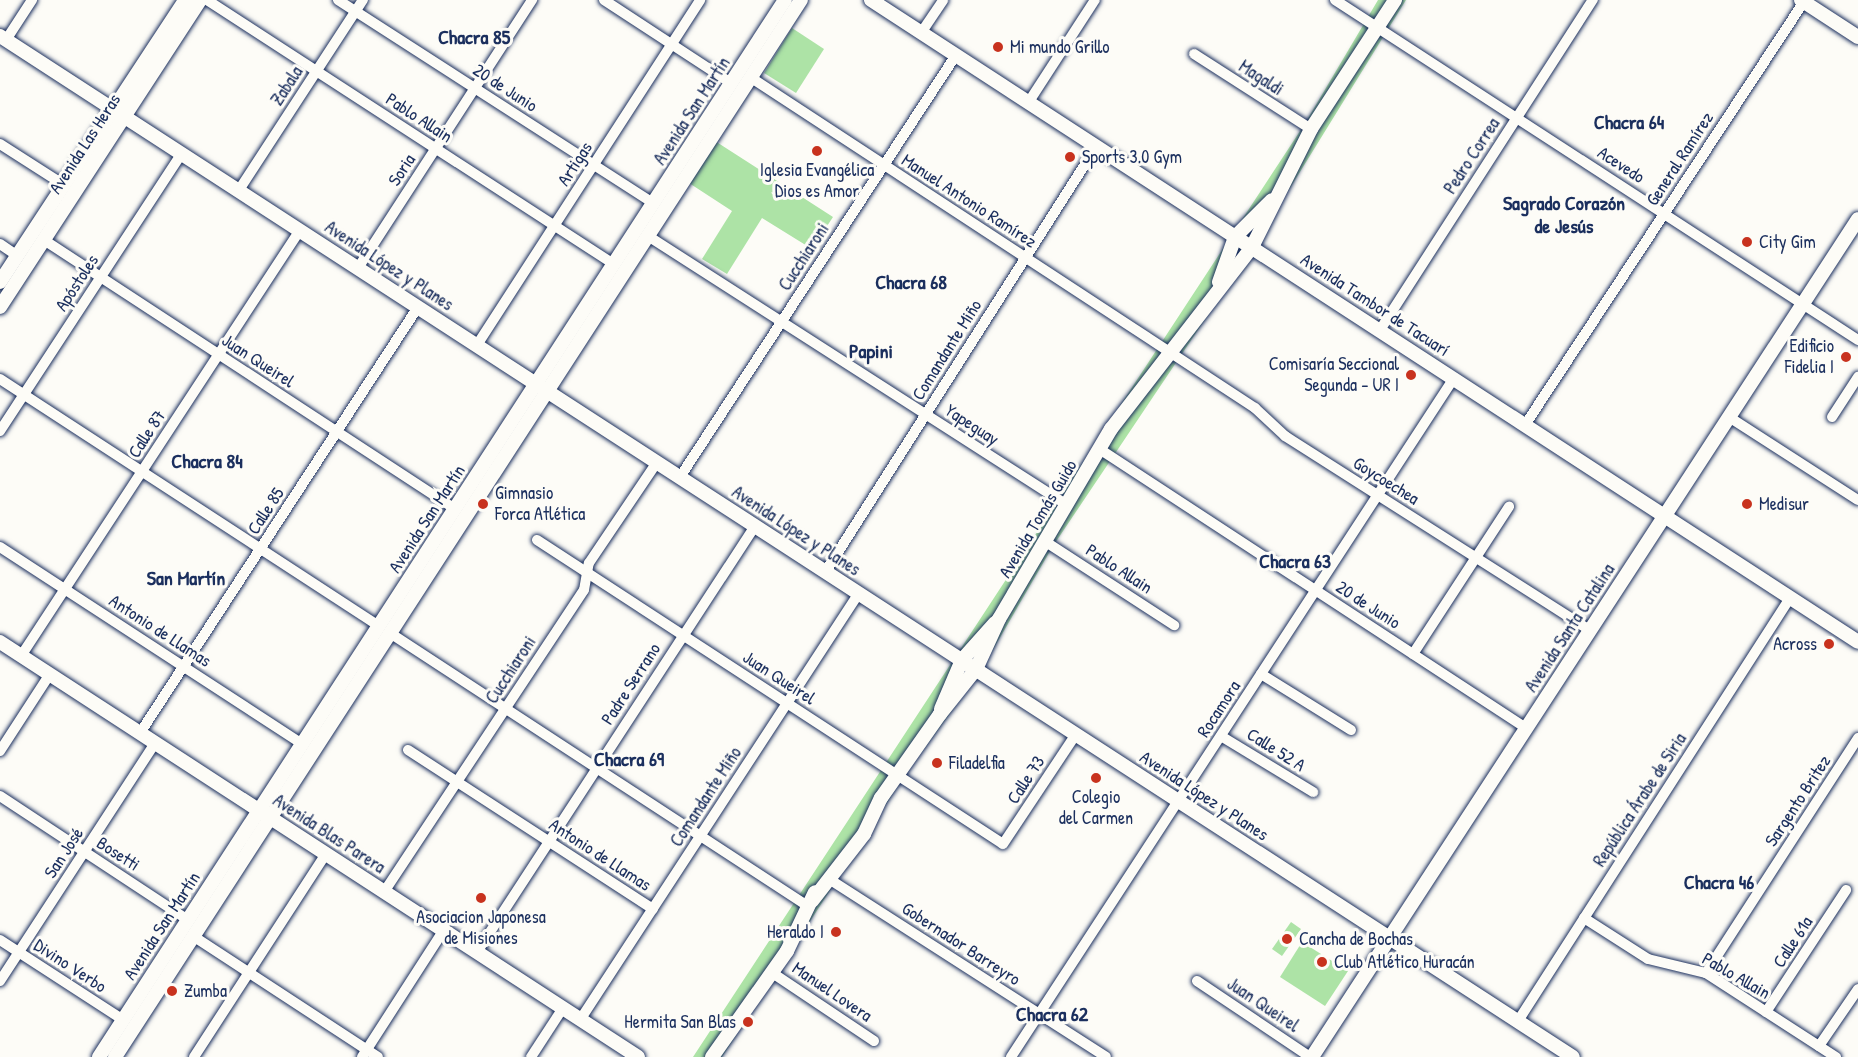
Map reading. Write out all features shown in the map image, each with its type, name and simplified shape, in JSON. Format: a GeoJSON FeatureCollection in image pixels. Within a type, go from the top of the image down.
{"type":"FeatureCollection","features":[{"type":"Feature","properties":{"kind":"main road","name":"Avenida San Martín"},"geometry":{"type":"LineString","coordinates":[[99,1057],[188,920],[264,814],[542,387],[614,264],[785,0]]}},
{"type":"Feature","properties":{"kind":"main road","name":"Avenida San Martín"},"geometry":{"type":"LineString","coordinates":[[115,1057],[193,936],[302,744],[384,629],[455,509],[648,236],[801,0]]}},
{"type":"Feature","properties":{"kind":"main road","name":"Avenida Tambor de Tacuarí"},"geometry":{"type":"LineString","coordinates":[[871,0],[1858,642]]}},
{"type":"Feature","properties":{"kind":"main road","name":"Avenida Tomás Guido"},"geometry":{"type":"LineString","coordinates":[[713,1057],[771,972],[811,904],[940,714],[976,669],[999,619],[1108,437],[1219,284],[1252,247],[1273,199],[1311,129],[1395,0]]}},
{"type":"Feature","properties":{"kind":"main road"},"geometry":{"type":"LineString","coordinates":[[1803,1],[1858,37]]}},
{"type":"Feature","properties":{"kind":"main road","name":"Avenida Las Heras"},"geometry":{"type":"LineString","coordinates":[[0,307],[44,240],[119,112],[189,2]]}},
{"type":"Feature","properties":{"kind":"main road","name":"Avenida López y Planes"},"geometry":{"type":"LineString","coordinates":[[3,38],[1573,1057]]}},
{"type":"Feature","properties":{"kind":"main road","name":"Avenida Las Heras"},"geometry":{"type":"LineString","coordinates":[[0,282],[64,185],[119,112]]}},
{"type":"Feature","properties":{"kind":"main road","name":"Avenida Tomás Guido"},"geometry":{"type":"LineString","coordinates":[[1219,284],[1235,237],[1273,199]]}},
{"type":"Feature","properties":{"kind":"main road","name":"Avenida Santa Catalina"},"geometry":{"type":"LineString","coordinates":[[1311,1057],[1858,219]]}},
{"type":"Feature","properties":{"kind":"main road","name":"Avenida Tomás Guido"},"geometry":{"type":"LineString","coordinates":[[940,714],[962,660],[999,619]]}},
{"type":"Feature","properties":{"kind":"main road","name":"Avenida Blas Parera"},"geometry":{"type":"LineString","coordinates":[[0,642],[638,1057]]}},
{"type":"Feature","properties":{"kind":"street"},"geometry":{"type":"LineString","coordinates":[[3,38],[32,0]]}},
{"type":"Feature","properties":{"kind":"street","name":"Pablo Allain"},"geometry":{"type":"LineString","coordinates":[[207,0],[614,264]]}},
{"type":"Feature","properties":{"kind":"street","name":"20 de Junio"},"geometry":{"type":"LineString","coordinates":[[338,0],[653,203]]}},
{"type":"Feature","properties":{"kind":"street","name":"Zabala"},"geometry":{"type":"LineString","coordinates":[[239,190],[363,0]]}},
{"type":"Feature","properties":{"kind":"street","name":"Soria"},"geometry":{"type":"LineString","coordinates":[[358,268],[532,0]]}},
{"type":"Feature","properties":{"kind":"street"},"geometry":{"type":"LineString","coordinates":[[604,0],[731,82]]}},
{"type":"Feature","properties":{"kind":"street","name":"Artigas"},"geometry":{"type":"LineString","coordinates":[[477,345],[700,0]]}},
{"type":"Feature","properties":{"kind":"street"},"geometry":{"type":"LineString","coordinates":[[921,33],[943,0]]}},
{"type":"Feature","properties":{"kind":"street"},"geometry":{"type":"LineString","coordinates":[[1028,103],[1095,0]]}},
{"type":"Feature","properties":{"kind":"street","name":"Acevedo"},"geometry":{"type":"LineString","coordinates":[[1335,0],[1858,339]]}},
{"type":"Feature","properties":{"kind":"street","name":"Pedro Correa"},"geometry":{"type":"LineString","coordinates":[[1380,330],[1593,0]]}},
{"type":"Feature","properties":{"kind":"street","name":"General Ramírez"},"geometry":{"type":"LineString","coordinates":[[1525,425],[1803,1]]}},
{"type":"Feature","properties":{"kind":"street","name":"Magaldi"},"geometry":{"type":"LineString","coordinates":[[1194,54],[1311,129]]}},
{"type":"Feature","properties":{"kind":"street","name":"Cucchiaroni"},"geometry":{"type":"LineString","coordinates":[[680,477],[956,55]]}},
{"type":"Feature","properties":{"kind":"street","name":"Manuel Antonio Ramírez"},"geometry":{"type":"LineString","coordinates":[[750,77],[1170,352]]}},
{"type":"Feature","properties":{"kind":"street"},"geometry":{"type":"LineString","coordinates":[[0,144],[64,185]]}},
{"type":"Feature","properties":{"kind":"street","name":"Comandante Miño"},"geometry":{"type":"LineString","coordinates":[[826,572],[1096,147]]}},
{"type":"Feature","properties":{"kind":"street","name":"Apóstoles"},"geometry":{"type":"LineString","coordinates":[[0,431],[182,153]]}},
{"type":"Feature","properties":{"kind":"street","name":"Calle 87"},"geometry":{"type":"LineString","coordinates":[[21,656],[300,230]]}},
{"type":"Feature","properties":{"kind":"street","name":"Yapeguay"},"geometry":{"type":"LineString","coordinates":[[648,236],[1066,505]]}},
{"type":"Feature","properties":{"kind":"street","name":"Juan Queirel"},"geometry":{"type":"LineString","coordinates":[[44,240],[455,509]]}},
{"type":"Feature","properties":{"kind":"street"},"geometry":{"type":"LineString","coordinates":[[0,244],[18,255]]}},
{"type":"Feature","properties":{"kind":"street","name":"Calle 85"},"geometry":{"type":"LineString","coordinates":[[140,733],[418,307]]}},
{"type":"Feature","properties":{"kind":"street","name":"Goycoechea"},"geometry":{"type":"LineString","coordinates":[[1170,352],[1255,408],[1285,436],[1590,630]]}},
{"type":"Feature","properties":{"kind":"street"},"geometry":{"type":"LineString","coordinates":[[1832,417],[1858,377]]}},
{"type":"Feature","properties":{"kind":"street","name":"Rocamora"},"geometry":{"type":"LineString","coordinates":[[1011,1057],[1454,378]]}},
{"type":"Feature","properties":{"kind":"street"},"geometry":{"type":"LineString","coordinates":[[0,379],[700,836],[811,904]]}},
{"type":"Feature","properties":{"kind":"street"},"geometry":{"type":"LineString","coordinates":[[1729,417],[1858,500]]}},
{"type":"Feature","properties":{"kind":"street","name":"20 de Junio"},"geometry":{"type":"LineString","coordinates":[[1101,450],[1526,728]]}},
{"type":"Feature","properties":{"kind":"street","name":"Cucchiaroni"},"geometry":{"type":"LineString","coordinates":[[384,892],[584,591],[587,573],[657,462]]}},
{"type":"Feature","properties":{"kind":"street"},"geometry":{"type":"LineString","coordinates":[[1413,654],[1509,507]]}},
{"type":"Feature","properties":{"kind":"street","name":"Padre Serrano"},"geometry":{"type":"LineString","coordinates":[[477,952],[755,526]]}},
{"type":"Feature","properties":{"kind":"street","name":"Juan Queirel"},"geometry":{"type":"LineString","coordinates":[[537,540],[1003,844]]}},
{"type":"Feature","properties":{"kind":"street","name":"Pablo Allain"},"geometry":{"type":"LineString","coordinates":[[1046,542],[1174,625]]}},
{"type":"Feature","properties":{"kind":"street","name":"Antonio de Llamas"},"geometry":{"type":"LineString","coordinates":[[0,547],[302,744]]}},
{"type":"Feature","properties":{"kind":"street","name":"Comandante Miño"},"geometry":{"type":"LineString","coordinates":[[580,1020],[859,593]]}},
{"type":"Feature","properties":{"kind":"street","name":"República Árabe de Siria"},"geometry":{"type":"LineString","coordinates":[[1518,1021],[1790,598]]}},
{"type":"Feature","properties":{"kind":"street"},"geometry":{"type":"LineString","coordinates":[[0,752],[50,674]]}},
{"type":"Feature","properties":{"kind":"street"},"geometry":{"type":"LineString","coordinates":[[1261,674],[1351,730]]}},
{"type":"Feature","properties":{"kind":"street","name":"Calle 73"},"geometry":{"type":"LineString","coordinates":[[1003,844],[1076,734]]}},
{"type":"Feature","properties":{"kind":"street","name":"Calle 52 A"},"geometry":{"type":"LineString","coordinates":[[1221,735],[1313,792]]}},
{"type":"Feature","properties":{"kind":"street","name":"Sargento Britez"},"geometry":{"type":"LineString","coordinates":[[1706,973],[1858,738]]}},
{"type":"Feature","properties":{"kind":"street","name":"San José"},"geometry":{"type":"LineString","coordinates":[[0,981],[155,743]]}},
{"type":"Feature","properties":{"kind":"street","name":"Antonio de Llamas"},"geometry":{"type":"LineString","coordinates":[[408,750],[653,909]]}},
{"type":"Feature","properties":{"kind":"street","name":"Bosetti"},"geometry":{"type":"LineString","coordinates":[[0,796],[188,920]]}},
{"type":"Feature","properties":{"kind":"street"},"geometry":{"type":"LineString","coordinates":[[194,1057],[326,854]]}},
{"type":"Feature","properties":{"kind":"street","name":"Gobernador Barreyro"},"geometry":{"type":"LineString","coordinates":[[827,881],[1106,1057]]}},
{"type":"Feature","properties":{"kind":"street","name":"Calle 61a"},"geometry":{"type":"LineString","coordinates":[[1766,1012],[1846,890]]}},
{"type":"Feature","properties":{"kind":"street","name":"Pablo Allain"},"geometry":{"type":"LineString","coordinates":[[1584,918],[1648,959],[1706,973],[1836,1057]]}},
{"type":"Feature","properties":{"kind":"street"},"geometry":{"type":"LineString","coordinates":[[364,1053],[444,930]]}},
{"type":"Feature","properties":{"kind":"street"},"geometry":{"type":"LineString","coordinates":[[193,936],[249,972],[364,1053],[378,1057]]}},
{"type":"Feature","properties":{"kind":"street","name":"Divino Verbo"},"geometry":{"type":"LineString","coordinates":[[0,940],[123,1020]]}},
{"type":"Feature","properties":{"kind":"street","name":"Manuel Lovera"},"geometry":{"type":"LineString","coordinates":[[771,972],[874,1041]]}},
{"type":"Feature","properties":{"kind":"street","name":"Juan Queirel"},"geometry":{"type":"LineString","coordinates":[[1197,981],[1311,1057]]}},
{"type":"Feature","properties":{"kind":"street"},"geometry":{"type":"LineString","coordinates":[[1819,1046],[1858,989]]}},
{"type":"Feature","properties":{"kind":"street"},"geometry":{"type":"LineString","coordinates":[[531,1057],[563,1008]]}},
{"type":"Feature","properties":{"kind":"green space"},"geometry":{"type":"Polygon","coordinates":[[[1378,0],[1406,0],[1253,248],[1053,546],[980,672],[903,778],[722,1057],[693,1057],[1304,125],[1378,0]]]}},
{"type":"Feature","properties":{"kind":"green space"},"geometry":{"type":"Polygon","coordinates":[[[792,28],[824,49],[796,93],[764,73],[792,28]]]}},
{"type":"Feature","properties":{"kind":"green space"},"geometry":{"type":"Polygon","coordinates":[[[715,141],[833,217],[812,249],[762,218],[727,274],[702,259],[732,211],[689,183],[715,141]]]}},
{"type":"Feature","properties":{"kind":"green space","name":"Cancha de Bochas"},"geometry":{"type":"Polygon","coordinates":[[[1291,922],[1301,929],[1282,956],[1272,949],[1291,922]]]}},
{"type":"Feature","properties":{"kind":"green space"},"geometry":{"type":"Polygon","coordinates":[[[1302,942],[1348,971],[1325,1006],[1280,977],[1302,942]]]}},
{"type":"Feature","properties":{"kind":"place","name":"Mi mundo Grillo"},"geometry":{"type":"Point","coordinates":[998,47]}},
{"type":"Feature","properties":{"kind":"place","name":"Iglesia Evangélica Dios es Amor"},"geometry":{"type":"Point","coordinates":[817,151]}},
{"type":"Feature","properties":{"kind":"place","name":"Sports 3.0 Gym"},"geometry":{"type":"Point","coordinates":[1070,157]}},
{"type":"Feature","properties":{"kind":"place","name":"City Gim"},"geometry":{"type":"Point","coordinates":[1747,242]}},
{"type":"Feature","properties":{"kind":"place","name":"Edificio Fidelia I"},"geometry":{"type":"Point","coordinates":[1846,357]}},
{"type":"Feature","properties":{"kind":"place","name":"Comisaría Seccional Segunda - UR I"},"geometry":{"type":"Point","coordinates":[1411,375]}},
{"type":"Feature","properties":{"kind":"place","name":"Gimnasio Forca Atlética"},"geometry":{"type":"Point","coordinates":[483,504]}},
{"type":"Feature","properties":{"kind":"place","name":"Medisur"},"geometry":{"type":"Point","coordinates":[1747,504]}},
{"type":"Feature","properties":{"kind":"place","name":"Across"},"geometry":{"type":"Point","coordinates":[1829,644]}},
{"type":"Feature","properties":{"kind":"place","name":"Filadelfia"},"geometry":{"type":"Point","coordinates":[937,763]}},
{"type":"Feature","properties":{"kind":"place","name":"Colegio del Carmen"},"geometry":{"type":"Point","coordinates":[1096,778]}},
{"type":"Feature","properties":{"kind":"place","name":"Asociacion Japonesa de Misiones"},"geometry":{"type":"Point","coordinates":[481,898]}},
{"type":"Feature","properties":{"kind":"place","name":"Heraldo I"},"geometry":{"type":"Point","coordinates":[836,932]}},
{"type":"Feature","properties":{"kind":"place","name":"Cancha de Bochas"},"geometry":{"type":"Point","coordinates":[1287,939]}},
{"type":"Feature","properties":{"kind":"place","name":"Club Atlético Huracán"},"geometry":{"type":"Point","coordinates":[1322,962]}},
{"type":"Feature","properties":{"kind":"place","name":"Zumba"},"geometry":{"type":"Point","coordinates":[172,991]}},
{"type":"Feature","properties":{"kind":"place","name":"Hermita San Blas"},"geometry":{"type":"Point","coordinates":[748,1022]}},
{"type":"Feature","properties":{"kind":"district","name":"Chacra 85"},"geometry":{"type":"Point","coordinates":[474,36]}},
{"type":"Feature","properties":{"kind":"district","name":"Chacra 64"},"geometry":{"type":"Point","coordinates":[1629,121]}},
{"type":"Feature","properties":{"kind":"district","name":"Sagrado Corazón de Jesús"},"geometry":{"type":"Point","coordinates":[1564,214]}},
{"type":"Feature","properties":{"kind":"district","name":"Chacra 68"},"geometry":{"type":"Point","coordinates":[911,281]}},
{"type":"Feature","properties":{"kind":"district","name":"Papini"},"geometry":{"type":"Point","coordinates":[871,350]}},
{"type":"Feature","properties":{"kind":"district","name":"Chacra 84"},"geometry":{"type":"Point","coordinates":[207,460]}},
{"type":"Feature","properties":{"kind":"district","name":"Chacra 63"},"geometry":{"type":"Point","coordinates":[1295,560]}},
{"type":"Feature","properties":{"kind":"district","name":"San Martín"},"geometry":{"type":"Point","coordinates":[186,577]}},
{"type":"Feature","properties":{"kind":"district","name":"Chacra 69"},"geometry":{"type":"Point","coordinates":[629,758]}},
{"type":"Feature","properties":{"kind":"district","name":"Chacra 46"},"geometry":{"type":"Point","coordinates":[1719,881]}},
{"type":"Feature","properties":{"kind":"district","name":"Chacra 62"},"geometry":{"type":"Point","coordinates":[1052,1013]}}]}
